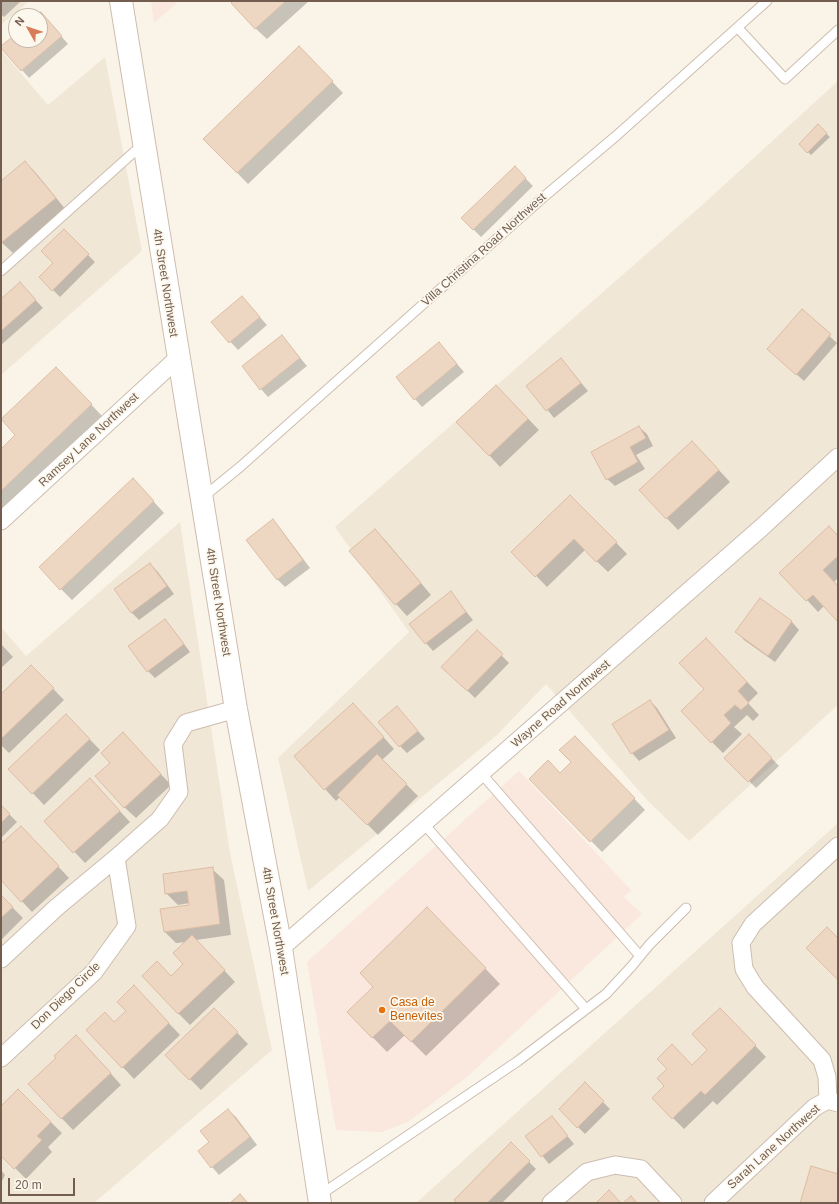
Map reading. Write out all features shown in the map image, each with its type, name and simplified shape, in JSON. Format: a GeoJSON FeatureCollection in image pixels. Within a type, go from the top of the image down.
{"type":"FeatureCollection","features":[{"type":"Feature","properties":{"kind":"main road","name":"4th Street Northwest"},"geometry":{"type":"LineString","coordinates":[[121,1],[143,144],[236,708],[281,948],[319,1200]]}},
{"type":"Feature","properties":{"kind":"street","name":"Ramsey Lane Northwest"},"geometry":{"type":"LineString","coordinates":[[1,521],[178,358]]}},
{"type":"Feature","properties":{"kind":"street","name":"Wayne Road Northwest"},"geometry":{"type":"LineString","coordinates":[[281,948],[761,528],[838,457]]}},
{"type":"Feature","properties":{"kind":"street"},"geometry":{"type":"LineString","coordinates":[[1,959],[57,907],[160,819],[179,792],[173,744],[186,723],[236,708]]}},
{"type":"Feature","properties":{"kind":"street"},"geometry":{"type":"LineString","coordinates":[[833,1102],[822,1060],[755,986],[744,969],[741,943],[753,924],[838,846]]}},
{"type":"Feature","properties":{"kind":"street","name":"Don Diego Circle"},"geometry":{"type":"LineString","coordinates":[[1,1058],[94,972],[127,926],[116,858]]}},
{"type":"Feature","properties":{"kind":"street","name":"Sarah Lane Northwest"},"geometry":{"type":"LineString","coordinates":[[713,1203],[815,1107],[833,1102]]}},
{"type":"Feature","properties":{"kind":"street"},"geometry":{"type":"LineString","coordinates":[[551,1203],[587,1172],[614,1166],[641,1169],[674,1203]]}},
{"type":"Feature","properties":{"kind":"lane","name":"Villa Christina Road Northwest"},"geometry":{"type":"LineString","coordinates":[[201,499],[240,467],[767,1]]}},
{"type":"Feature","properties":{"kind":"lane"},"geometry":{"type":"LineString","coordinates":[[738,28],[785,79],[838,30]]}},
{"type":"Feature","properties":{"kind":"lane"},"geometry":{"type":"LineString","coordinates":[[1,271],[143,144]]}},
{"type":"Feature","properties":{"kind":"lane"},"geometry":{"type":"LineString","coordinates":[[482,773],[640,956]]}},
{"type":"Feature","properties":{"kind":"lane"},"geometry":{"type":"LineString","coordinates":[[424,824],[586,1009]]}},
{"type":"Feature","properties":{"kind":"lane"},"geometry":{"type":"LineString","coordinates":[[319,1200],[518,1061],[606,994],[650,944],[686,908]]}},
{"type":"Feature","properties":{"kind":"shaded area"},"geometry":{"type":"Polygon","coordinates":[[[1,1],[29,1],[21,8],[8,8],[8,19],[1,25],[1,1]]]}},
{"type":"Feature","properties":{"kind":"shaded area"},"geometry":{"type":"Polygon","coordinates":[[[151,1],[179,1],[154,23],[151,1]]]}},
{"type":"Feature","properties":{"kind":"shaded area"},"geometry":{"type":"Polygon","coordinates":[[[1,50],[48,105],[105,57],[142,251],[1,375],[1,50]]]}},
{"type":"Feature","properties":{"kind":"shaded area"},"geometry":{"type":"Polygon","coordinates":[[[838,81],[838,705],[689,841],[646,799],[546,684],[497,735],[308,891],[278,758],[409,632],[335,527],[700,207],[838,81]]]}},
{"type":"Feature","properties":{"kind":"shaded area"},"geometry":{"type":"Polygon","coordinates":[[[180,522],[230,853],[272,1050],[94,1203],[1,1203],[1,627],[26,656],[180,522]]]}},
{"type":"Feature","properties":{"kind":"shaded area"},"geometry":{"type":"Polygon","coordinates":[[[519,771],[631,890],[624,897],[642,914],[468,1076],[408,1122],[382,1132],[336,1130],[307,962],[519,771]]]}},
{"type":"Feature","properties":{"kind":"shaded area"},"geometry":{"type":"Polygon","coordinates":[[[838,823],[838,1203],[416,1203],[838,823]]]}},
{"type":"Feature","properties":{"kind":"building"},"geometry":{"type":"Polygon","coordinates":[[[233,1],[286,1],[255,29],[231,3],[233,1]]]}},
{"type":"Feature","properties":{"kind":"building"},"geometry":{"type":"Polygon","coordinates":[[[48,20],[62,36],[48,48],[48,20]]]}},
{"type":"Feature","properties":{"kind":"building"},"geometry":{"type":"Polygon","coordinates":[[[8,40],[8,48],[48,48],[21,71],[1,48],[1,46],[8,40]]]}},
{"type":"Feature","properties":{"kind":"building"},"geometry":{"type":"Polygon","coordinates":[[[299,46],[333,81],[237,173],[203,139],[299,46]]]}},
{"type":"Feature","properties":{"kind":"building"},"geometry":{"type":"Polygon","coordinates":[[[818,124],[827,133],[807,153],[799,144],[818,124]]]}},
{"type":"Feature","properties":{"kind":"building"},"geometry":{"type":"Polygon","coordinates":[[[25,161],[56,198],[1,243],[1,181],[25,161]]]}},
{"type":"Feature","properties":{"kind":"building"},"geometry":{"type":"Polygon","coordinates":[[[515,166],[526,178],[473,230],[461,218],[515,166]]]}},
{"type":"Feature","properties":{"kind":"building"},"geometry":{"type":"Polygon","coordinates":[[[64,229],[89,254],[52,291],[39,277],[53,263],[41,251],[64,229]]]}},
{"type":"Feature","properties":{"kind":"building"},"geometry":{"type":"Polygon","coordinates":[[[20,282],[36,300],[1,331],[1,299],[20,282]]]}},
{"type":"Feature","properties":{"kind":"building"},"geometry":{"type":"Polygon","coordinates":[[[242,296],[260,317],[229,343],[211,322],[242,296]]]}},
{"type":"Feature","properties":{"kind":"building"},"geometry":{"type":"Polygon","coordinates":[[[802,309],[831,334],[796,375],[767,349],[802,309]]]}},
{"type":"Feature","properties":{"kind":"building"},"geometry":{"type":"Polygon","coordinates":[[[282,335],[300,358],[260,390],[242,366],[282,335]]]}},
{"type":"Feature","properties":{"kind":"building"},"geometry":{"type":"Polygon","coordinates":[[[439,342],[457,364],[414,400],[396,377],[439,342]]]}},
{"type":"Feature","properties":{"kind":"building"},"geometry":{"type":"Polygon","coordinates":[[[561,358],[581,383],[546,411],[526,386],[561,358]]]}},
{"type":"Feature","properties":{"kind":"building"},"geometry":{"type":"Polygon","coordinates":[[[56,367],[92,404],[1,491],[1,449],[15,435],[1,419],[56,367]]]}},
{"type":"Feature","properties":{"kind":"building"},"geometry":{"type":"Polygon","coordinates":[[[496,385],[528,419],[489,456],[456,422],[496,385]]]}},
{"type":"Feature","properties":{"kind":"building"},"geometry":{"type":"Polygon","coordinates":[[[639,426],[646,438],[630,447],[638,462],[606,480],[591,452],[639,426]]]}},
{"type":"Feature","properties":{"kind":"building"},"geometry":{"type":"Polygon","coordinates":[[[692,441],[719,470],[666,519],[639,490],[692,441]]]}},
{"type":"Feature","properties":{"kind":"building"},"geometry":{"type":"Polygon","coordinates":[[[133,478],[154,501],[60,590],[39,567],[133,478]]]}},
{"type":"Feature","properties":{"kind":"building"},"geometry":{"type":"Polygon","coordinates":[[[570,495],[617,542],[596,562],[574,539],[535,577],[511,552],[570,495]]]}},
{"type":"Feature","properties":{"kind":"building"},"geometry":{"type":"Polygon","coordinates":[[[273,519],[303,560],[277,580],[246,540],[273,519]]]}},
{"type":"Feature","properties":{"kind":"building"},"geometry":{"type":"Polygon","coordinates":[[[829,526],[838,536],[838,556],[823,570],[838,586],[838,622],[813,595],[806,601],[779,573],[829,526]]]}},
{"type":"Feature","properties":{"kind":"building"},"geometry":{"type":"Polygon","coordinates":[[[375,529],[421,583],[395,605],[349,551],[375,529]]]}},
{"type":"Feature","properties":{"kind":"building"},"geometry":{"type":"Polygon","coordinates":[[[150,563],[167,586],[131,613],[114,589],[150,563]]]}},
{"type":"Feature","properties":{"kind":"building"},"geometry":{"type":"Polygon","coordinates":[[[451,591],[466,612],[425,644],[409,624],[451,591]]]}},
{"type":"Feature","properties":{"kind":"building"},"geometry":{"type":"Polygon","coordinates":[[[760,598],[792,621],[768,656],[735,632],[760,598]]]}},
{"type":"Feature","properties":{"kind":"building"},"geometry":{"type":"Polygon","coordinates":[[[165,619],[184,644],[147,672],[128,646],[165,619]]]}},
{"type":"Feature","properties":{"kind":"building"},"geometry":{"type":"Polygon","coordinates":[[[477,630],[503,654],[467,691],[441,667],[477,630]]]}},
{"type":"Feature","properties":{"kind":"building"},"geometry":{"type":"Polygon","coordinates":[[[706,638],[747,682],[738,691],[749,703],[741,710],[735,705],[724,715],[731,723],[711,743],[681,711],[704,689],[679,663],[706,638]]]}},
{"type":"Feature","properties":{"kind":"building"},"geometry":{"type":"Polygon","coordinates":[[[31,665],[54,688],[1,739],[1,694],[31,665]]]}},
{"type":"Feature","properties":{"kind":"building"},"geometry":{"type":"Polygon","coordinates":[[[650,700],[669,730],[631,754],[612,724],[650,700]]]}},
{"type":"Feature","properties":{"kind":"building"},"geometry":{"type":"Polygon","coordinates":[[[353,703],[384,737],[324,790],[294,756],[353,703]]]}},
{"type":"Feature","properties":{"kind":"building"},"geometry":{"type":"Polygon","coordinates":[[[397,706],[418,731],[399,747],[378,722],[397,706]]]}},
{"type":"Feature","properties":{"kind":"building"},"geometry":{"type":"Polygon","coordinates":[[[66,714],[90,739],[32,794],[8,769],[66,714]]]}},
{"type":"Feature","properties":{"kind":"building"},"geometry":{"type":"Polygon","coordinates":[[[123,732],[161,774],[124,808],[95,776],[110,763],[101,753],[123,732]]]}},
{"type":"Feature","properties":{"kind":"building"},"geometry":{"type":"Polygon","coordinates":[[[749,734],[772,758],[748,782],[724,758],[749,734]]]}},
{"type":"Feature","properties":{"kind":"building"},"geometry":{"type":"Polygon","coordinates":[[[575,736],[635,798],[590,842],[529,779],[548,760],[560,773],[571,762],[559,750],[575,736]]]}},
{"type":"Feature","properties":{"kind":"building"},"geometry":{"type":"Polygon","coordinates":[[[377,754],[407,784],[367,825],[337,795],[377,754]]]}},
{"type":"Feature","properties":{"kind":"building"},"geometry":{"type":"Polygon","coordinates":[[[90,778],[120,811],[73,853],[44,821],[90,778]]]}},
{"type":"Feature","properties":{"kind":"building"},"geometry":{"type":"Polygon","coordinates":[[[1,805],[10,814],[1,823],[1,805]]]}},
{"type":"Feature","properties":{"kind":"building"},"geometry":{"type":"Polygon","coordinates":[[[21,826],[59,866],[21,902],[1,880],[1,844],[21,826]]]}},
{"type":"Feature","properties":{"kind":"building"},"geometry":{"type":"Polygon","coordinates":[[[213,867],[220,924],[164,932],[160,909],[189,905],[187,891],[165,894],[163,874],[213,867]]]}},
{"type":"Feature","properties":{"kind":"building"},"geometry":{"type":"Polygon","coordinates":[[[1,895],[13,907],[1,918],[1,895]]]}},
{"type":"Feature","properties":{"kind":"building"},"geometry":{"type":"Polygon","coordinates":[[[427,907],[486,968],[411,1042],[390,1021],[372,1038],[347,1012],[373,987],[360,973],[427,907]]]}},
{"type":"Feature","properties":{"kind":"building"},"geometry":{"type":"Polygon","coordinates":[[[827,927],[838,938],[838,980],[806,948],[827,927]]]}},
{"type":"Feature","properties":{"kind":"building"},"geometry":{"type":"Polygon","coordinates":[[[192,935],[225,970],[178,1014],[142,976],[157,961],[171,976],[183,964],[173,953],[192,935]]]}},
{"type":"Feature","properties":{"kind":"building"},"geometry":{"type":"Polygon","coordinates":[[[134,985],[169,1023],[122,1068],[86,1030],[105,1012],[114,1022],[126,1011],[117,1002],[134,985]]]}},
{"type":"Feature","properties":{"kind":"building"},"geometry":{"type":"Polygon","coordinates":[[[214,1008],[238,1032],[189,1080],[165,1055],[214,1008]]]}},
{"type":"Feature","properties":{"kind":"building"},"geometry":{"type":"Polygon","coordinates":[[[720,1008],[756,1045],[705,1095],[701,1091],[672,1119],[652,1098],[664,1086],[657,1078],[667,1069],[657,1059],[672,1044],[692,1065],[707,1050],[692,1034],[720,1008]]]}},
{"type":"Feature","properties":{"kind":"building"},"geometry":{"type":"Polygon","coordinates":[[[76,1035],[111,1073],[61,1119],[28,1084],[56,1058],[54,1056],[76,1035]]]}},
{"type":"Feature","properties":{"kind":"building"},"geometry":{"type":"Polygon","coordinates":[[[585,1082],[604,1101],[577,1128],[559,1109],[585,1082]]]}},
{"type":"Feature","properties":{"kind":"building"},"geometry":{"type":"Polygon","coordinates":[[[18,1089],[51,1122],[37,1136],[42,1140],[14,1169],[1,1156],[1,1106],[18,1089]]]}},
{"type":"Feature","properties":{"kind":"building"},"geometry":{"type":"Polygon","coordinates":[[[228,1109],[250,1137],[211,1168],[198,1151],[209,1142],[200,1131],[228,1109]]]}},
{"type":"Feature","properties":{"kind":"building"},"geometry":{"type":"Polygon","coordinates":[[[552,1116],[568,1136],[541,1157],[525,1136],[552,1116]]]}},
{"type":"Feature","properties":{"kind":"building"},"geometry":{"type":"Polygon","coordinates":[[[511,1142],[530,1161],[487,1203],[457,1203],[454,1200],[511,1142]]]}},
{"type":"Feature","properties":{"kind":"building"},"geometry":{"type":"Polygon","coordinates":[[[811,1166],[838,1174],[838,1203],[800,1203],[811,1166]]]}},
{"type":"Feature","properties":{"kind":"building"},"geometry":{"type":"Polygon","coordinates":[[[609,1190],[621,1203],[596,1203],[609,1190]]]}},
{"type":"Feature","properties":{"kind":"building"},"geometry":{"type":"Polygon","coordinates":[[[240,1194],[248,1203],[230,1203],[240,1194]]]}},
{"type":"Feature","properties":{"kind":"building"},"geometry":{"type":"Polygon","coordinates":[[[631,1196],[637,1203],[623,1203],[631,1196]]]}},
{"type":"Feature","properties":{"kind":"place","name":"Casa de Benevites"},"geometry":{"type":"Point","coordinates":[382,1010]}}]}
